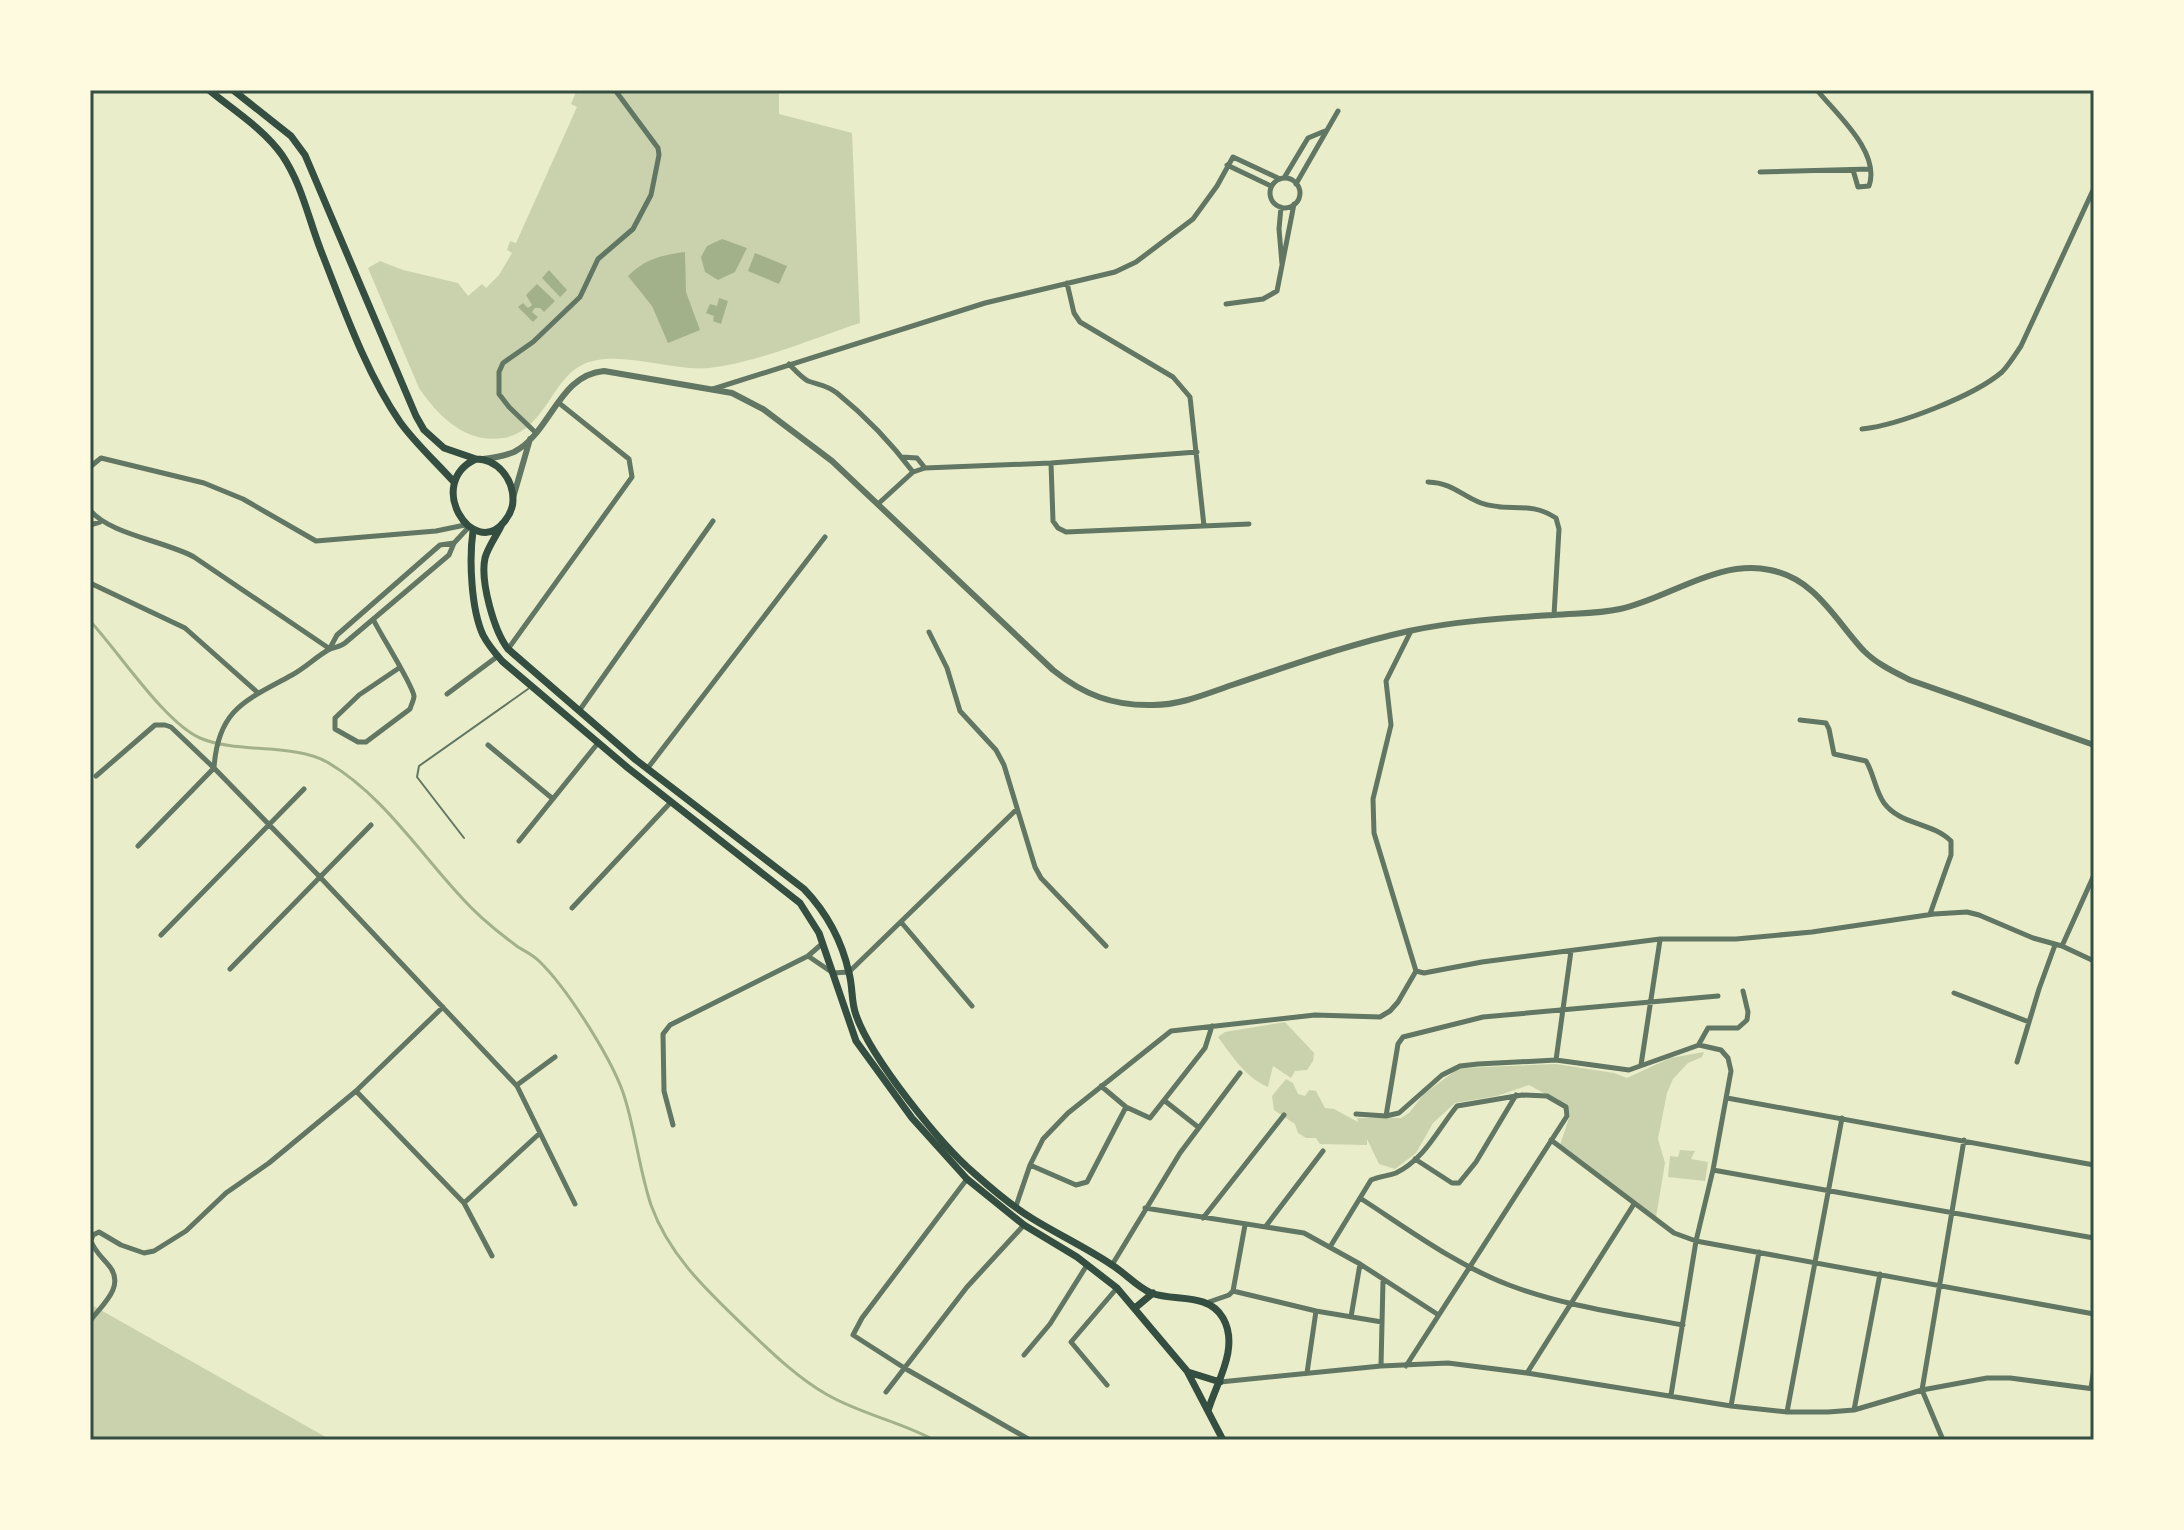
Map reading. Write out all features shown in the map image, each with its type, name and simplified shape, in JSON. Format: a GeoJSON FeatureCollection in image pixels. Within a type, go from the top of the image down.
{"type":"FeatureCollection","features":[{"type":"Feature","properties":{"kind":"main road"},"geometry":{"type":"LineString","coordinates":[[209,90],[265,135],[280,153],[303,197],[330,275],[378,384],[401,423],[453,481]]}},
{"type":"Feature","properties":{"kind":"main road"},"geometry":{"type":"LineString","coordinates":[[234,90],[291,136],[305,155],[400,383],[424,430],[444,448],[500,468],[509,480],[513,499],[509,514],[484,560],[493,623],[499,638],[647,769],[804,889],[819,905],[833,928],[849,972],[855,1012],[866,1038],[896,1082],[973,1173],[1029,1217],[1112,1265],[1153,1293],[1206,1303],[1224,1318],[1227,1330],[1224,1371],[1208,1411]]}},
{"type":"Feature","properties":{"kind":"main road"},"geometry":{"type":"LineString","coordinates":[[480,459],[459,469],[453,481],[456,504],[469,528],[469,560],[482,634],[498,656],[598,743],[789,892],[810,915],[823,943],[856,1041],[920,1128],[967,1179],[1024,1225],[1088,1264],[1117,1288],[1187,1371],[1223,1440]]}},
{"type":"Feature","properties":{"kind":"main road"},"geometry":{"type":"LineString","coordinates":[[469,528],[485,533],[496,530],[502,524]]}},
{"type":"Feature","properties":{"kind":"main road"},"geometry":{"type":"LineString","coordinates":[[1135,1308],[1153,1293]]}},
{"type":"Feature","properties":{"kind":"main road"},"geometry":{"type":"LineString","coordinates":[[1187,1371],[1220,1382]]}},
{"type":"Feature","properties":{"kind":"street"},"geometry":{"type":"LineString","coordinates":[[535,432],[499,394],[499,372],[503,363],[533,342],[580,297],[598,259],[633,229],[651,195],[658,148],[615,90]]}},
{"type":"Feature","properties":{"kind":"street"},"geometry":{"type":"LineString","coordinates":[[1817,90],[1862,145],[1870,169],[1869,186],[1861,188],[1856,183],[1853,170]]}},
{"type":"Feature","properties":{"kind":"street"},"geometry":{"type":"LineString","coordinates":[[1296,184],[1338,111]]}},
{"type":"Feature","properties":{"kind":"street"},"geometry":{"type":"LineString","coordinates":[[1271,186],[1282,178],[1308,138],[1326,131]]}},
{"type":"Feature","properties":{"kind":"street"},"geometry":{"type":"LineString","coordinates":[[713,389],[985,303],[1115,272],[1136,262],[1203,208],[1233,157],[1296,184],[1299,193],[1294,204],[1283,273],[1277,291],[1263,299],[1226,304]]}},
{"type":"Feature","properties":{"kind":"street"},"geometry":{"type":"LineString","coordinates":[[1227,165],[1271,186]]}},
{"type":"Feature","properties":{"kind":"street"},"geometry":{"type":"LineString","coordinates":[[1288,169],[1296,169],[1301,176]]}},
{"type":"Feature","properties":{"kind":"street"},"geometry":{"type":"LineString","coordinates":[[1760,172],[1870,169]]}},
{"type":"Feature","properties":{"kind":"street"},"geometry":{"type":"LineString","coordinates":[[1271,186],[1272,201],[1281,207],[1294,204]]}},
{"type":"Feature","properties":{"kind":"street"},"geometry":{"type":"LineString","coordinates":[[1862,429],[1885,426],[1978,389],[2004,370],[2021,346],[2094,188]]}},
{"type":"Feature","properties":{"kind":"street"},"geometry":{"type":"LineString","coordinates":[[1281,207],[1283,273]]}},
{"type":"Feature","properties":{"kind":"street"},"geometry":{"type":"LineString","coordinates":[[1279,220],[1285,223],[1291,221]]}},
{"type":"Feature","properties":{"kind":"street"},"geometry":{"type":"LineString","coordinates":[[1067,283],[1074,313],[1080,322],[1173,377],[1190,397],[1194,410],[1204,526]]}},
{"type":"Feature","properties":{"kind":"street"},"geometry":{"type":"LineString","coordinates":[[788,364],[802,377],[825,384],[838,394],[902,457],[913,472]]}},
{"type":"Feature","properties":{"kind":"street"},"geometry":{"type":"LineString","coordinates":[[480,459],[515,451],[530,439],[576,379],[592,372],[604,371],[713,389],[742,397],[832,461],[1053,670],[1074,687],[1108,701],[1131,705],[1173,704],[1373,639],[1411,631],[1554,615],[1591,614],[1623,608],[1730,569],[1769,569],[1785,574],[1815,592],[1865,652],[1887,668],[1926,686],[2094,745]]}},
{"type":"Feature","properties":{"kind":"street"},"geometry":{"type":"LineString","coordinates":[[508,649],[632,477],[629,459],[559,403]]}},
{"type":"Feature","properties":{"kind":"street"},"geometry":{"type":"LineString","coordinates":[[513,499],[530,439]]}},
{"type":"Feature","properties":{"kind":"street"},"geometry":{"type":"LineString","coordinates":[[878,504],[913,472],[925,468],[1051,463],[1197,452]]}},
{"type":"Feature","properties":{"kind":"street"},"geometry":{"type":"LineString","coordinates":[[902,457],[917,458],[925,468]]}},
{"type":"Feature","properties":{"kind":"street"},"geometry":{"type":"LineString","coordinates":[[92,464],[101,458],[117,460],[204,483],[243,499],[316,541],[469,528]]}},
{"type":"Feature","properties":{"kind":"street"},"geometry":{"type":"LineString","coordinates":[[1051,463],[1053,521],[1066,532],[1249,524]]}},
{"type":"Feature","properties":{"kind":"street"},"geometry":{"type":"LineString","coordinates":[[1428,482],[1444,483],[1479,502],[1536,507],[1556,518],[1559,529],[1554,615]]}},
{"type":"Feature","properties":{"kind":"street"},"geometry":{"type":"LineString","coordinates":[[90,510],[100,522],[175,547],[330,649]]}},
{"type":"Feature","properties":{"kind":"street"},"geometry":{"type":"LineString","coordinates":[[579,711],[713,521]]}},
{"type":"Feature","properties":{"kind":"street"},"geometry":{"type":"LineString","coordinates":[[90,525],[100,522]]}},
{"type":"Feature","properties":{"kind":"street"},"geometry":{"type":"LineString","coordinates":[[138,846],[214,768],[215,754],[225,727],[241,703],[345,643],[374,621],[449,555],[454,543],[469,528]]}},
{"type":"Feature","properties":{"kind":"street"},"geometry":{"type":"LineString","coordinates":[[647,769],[825,537]]}},
{"type":"Feature","properties":{"kind":"street"},"geometry":{"type":"LineString","coordinates":[[330,649],[337,635],[440,545],[454,543]]}},
{"type":"Feature","properties":{"kind":"street"},"geometry":{"type":"LineString","coordinates":[[90,583],[185,628],[257,692]]}},
{"type":"Feature","properties":{"kind":"street"},"geometry":{"type":"LineString","coordinates":[[374,621],[399,668],[414,697],[410,709],[366,742],[358,742],[335,729],[335,718],[359,695],[399,668]]}},
{"type":"Feature","properties":{"kind":"street"},"geometry":{"type":"LineString","coordinates":[[1016,1206],[1043,1139],[1068,1113],[1171,1031],[1315,1015],[1380,1017],[1390,1011],[1416,971],[1374,833],[1372,816],[1373,799],[1391,725],[1386,681],[1411,631]]}},
{"type":"Feature","properties":{"kind":"street"},"geometry":{"type":"LineString","coordinates":[[929,632],[947,668],[960,711],[996,750],[1004,765],[1041,878],[1106,946]]}},
{"type":"Feature","properties":{"kind":"street"},"geometry":{"type":"LineString","coordinates":[[447,694],[498,656]]}},
{"type":"Feature","properties":{"kind":"street"},"geometry":{"type":"LineString","coordinates":[[1800,720],[1826,723],[1834,754],[1866,761],[1884,803],[1894,813],[1940,830],[1951,841],[1951,855],[1930,914]]}},
{"type":"Feature","properties":{"kind":"street"},"geometry":{"type":"LineString","coordinates":[[96,776],[155,725],[171,727],[319,876],[517,1086],[575,1204]]}},
{"type":"Feature","properties":{"kind":"street"},"geometry":{"type":"LineString","coordinates":[[519,841],[598,743]]}},
{"type":"Feature","properties":{"kind":"street"},"geometry":{"type":"LineString","coordinates":[[488,745],[553,799]]}},
{"type":"Feature","properties":{"kind":"street"},"geometry":{"type":"LineString","coordinates":[[161,935],[304,789]]}},
{"type":"Feature","properties":{"kind":"street"},"geometry":{"type":"LineString","coordinates":[[572,908],[671,802]]}},
{"type":"Feature","properties":{"kind":"street"},"geometry":{"type":"LineString","coordinates":[[808,956],[833,973],[849,972],[1017,809]]}},
{"type":"Feature","properties":{"kind":"street"},"geometry":{"type":"LineString","coordinates":[[230,969],[371,825]]}},
{"type":"Feature","properties":{"kind":"street"},"geometry":{"type":"LineString","coordinates":[[2017,1062],[2059,946],[2094,875]]}},
{"type":"Feature","properties":{"kind":"street"},"geometry":{"type":"LineString","coordinates":[[1416,971],[1424,973],[1482,962],[1660,939],[1736,939],[1967,912],[2094,961]]}},
{"type":"Feature","properties":{"kind":"street"},"geometry":{"type":"LineString","coordinates":[[901,922],[972,1006]]}},
{"type":"Feature","properties":{"kind":"street"},"geometry":{"type":"LineString","coordinates":[[1641,1066],[1660,939]]}},
{"type":"Feature","properties":{"kind":"street"},"geometry":{"type":"LineString","coordinates":[[673,1125],[664,1091],[663,1034],[670,1025],[808,956],[823,943]]}},
{"type":"Feature","properties":{"kind":"street"},"geometry":{"type":"LineString","coordinates":[[1556,1060],[1571,951]]}},
{"type":"Feature","properties":{"kind":"street"},"geometry":{"type":"LineString","coordinates":[[1699,1045],[1708,1028],[1738,1028],[1747,1020],[1743,991]]}},
{"type":"Feature","properties":{"kind":"street"},"geometry":{"type":"LineString","coordinates":[[1954,993],[2029,1022]]}},
{"type":"Feature","properties":{"kind":"street"},"geometry":{"type":"LineString","coordinates":[[1386,1116],[1398,1044],[1403,1037],[1483,1017],[1718,996]]}},
{"type":"Feature","properties":{"kind":"street"},"geometry":{"type":"LineString","coordinates":[[90,1321],[116,1284],[109,1265],[94,1248],[91,1241],[93,1235],[99,1232],[133,1251],[144,1253],[154,1251],[194,1225],[226,1193],[269,1163],[356,1091],[443,1007]]}},
{"type":"Feature","properties":{"kind":"street"},"geometry":{"type":"LineString","coordinates":[[1101,1086],[1126,1107],[1150,1118],[1205,1048],[1212,1026]]}},
{"type":"Feature","properties":{"kind":"street"},"geometry":{"type":"LineString","coordinates":[[1356,1114],[1386,1116],[1404,1110],[1442,1075],[1460,1066],[1556,1060],[1629,1070],[1699,1045],[1721,1050],[1728,1058],[1731,1071],[1696,1241],[1671,1395]]}},
{"type":"Feature","properties":{"kind":"street"},"geometry":{"type":"LineString","coordinates":[[517,1086],[555,1057]]}},
{"type":"Feature","properties":{"kind":"street"},"geometry":{"type":"LineString","coordinates":[[1112,1265],[1198,1127],[1240,1073]]}},
{"type":"Feature","properties":{"kind":"street"},"geometry":{"type":"LineString","coordinates":[[356,1091],[464,1203],[492,1256]]}},
{"type":"Feature","properties":{"kind":"street"},"geometry":{"type":"LineString","coordinates":[[1415,1159],[1452,1183],[1459,1183],[1476,1162],[1516,1095]]}},
{"type":"Feature","properties":{"kind":"street"},"geometry":{"type":"LineString","coordinates":[[1330,1247],[1371,1180],[1398,1172],[1415,1159],[1430,1145],[1457,1106],[1516,1095],[1547,1096],[1566,1107],[1567,1116],[1405,1366]]}},
{"type":"Feature","properties":{"kind":"street"},"geometry":{"type":"LineString","coordinates":[[1727,1098],[2094,1165]]}},
{"type":"Feature","properties":{"kind":"street"},"geometry":{"type":"LineString","coordinates":[[1165,1101],[1198,1127]]}},
{"type":"Feature","properties":{"kind":"street"},"geometry":{"type":"LineString","coordinates":[[1030,1165],[1076,1185],[1087,1182],[1126,1107]]}},
{"type":"Feature","properties":{"kind":"street"},"geometry":{"type":"LineString","coordinates":[[1203,1218],[1284,1115]]}},
{"type":"Feature","properties":{"kind":"street"},"geometry":{"type":"LineString","coordinates":[[1787,1412],[1842,1118]]}},
{"type":"Feature","properties":{"kind":"street"},"geometry":{"type":"LineString","coordinates":[[464,1203],[540,1133]]}},
{"type":"Feature","properties":{"kind":"street"},"geometry":{"type":"LineString","coordinates":[[1551,1140],[1674,1233],[1696,1241],[2094,1314]]}},
{"type":"Feature","properties":{"kind":"street"},"geometry":{"type":"LineString","coordinates":[[1943,1440],[1922,1390],[1964,1140]]}},
{"type":"Feature","properties":{"kind":"street"},"geometry":{"type":"LineString","coordinates":[[1266,1226],[1323,1151]]}},
{"type":"Feature","properties":{"kind":"street"},"geometry":{"type":"LineString","coordinates":[[1713,1170],[2094,1238]]}},
{"type":"Feature","properties":{"kind":"street"},"geometry":{"type":"LineString","coordinates":[[967,1179],[862,1318],[853,1335],[1030,1440]]}},
{"type":"Feature","properties":{"kind":"street"},"geometry":{"type":"LineString","coordinates":[[1360,1198],[1468,1267],[1511,1286],[1572,1303],[1683,1325]]}},
{"type":"Feature","properties":{"kind":"street"},"geometry":{"type":"LineString","coordinates":[[1527,1373],[1634,1204]]}},
{"type":"Feature","properties":{"kind":"street"},"geometry":{"type":"LineString","coordinates":[[1145,1208],[1304,1233],[1360,1264],[1437,1314]]}},
{"type":"Feature","properties":{"kind":"street"},"geometry":{"type":"LineString","coordinates":[[886,1392],[967,1287],[1024,1225]]}},
{"type":"Feature","properties":{"kind":"street"},"geometry":{"type":"LineString","coordinates":[[1206,1303],[1233,1291],[1245,1225]]}},
{"type":"Feature","properties":{"kind":"street"},"geometry":{"type":"LineString","coordinates":[[1731,1406],[1759,1252]]}},
{"type":"Feature","properties":{"kind":"street"},"geometry":{"type":"LineString","coordinates":[[1024,1355],[1050,1324],[1088,1264]]}},
{"type":"Feature","properties":{"kind":"street"},"geometry":{"type":"LineString","coordinates":[[1351,1317],[1360,1264]]}},
{"type":"Feature","properties":{"kind":"street"},"geometry":{"type":"LineString","coordinates":[[1854,1410],[1880,1274]]}},
{"type":"Feature","properties":{"kind":"street"},"geometry":{"type":"LineString","coordinates":[[1381,1366],[1383,1280]]}},
{"type":"Feature","properties":{"kind":"street"},"geometry":{"type":"LineString","coordinates":[[1107,1385],[1071,1342],[1117,1288]]}},
{"type":"Feature","properties":{"kind":"street"},"geometry":{"type":"LineString","coordinates":[[1233,1291],[1316,1311],[1382,1322]]}},
{"type":"Feature","properties":{"kind":"street"},"geometry":{"type":"LineString","coordinates":[[1307,1373],[1316,1311]]}},
{"type":"Feature","properties":{"kind":"street"},"geometry":{"type":"LineString","coordinates":[[1220,1382],[1381,1366],[1448,1363],[1787,1412],[1854,1410],[1922,1390],[1987,1378],[2092,1388],[2094,1369]]}},
{"type":"Feature","properties":{"kind":"street"},"geometry":{"type":"LineString","coordinates":[[1224,1371],[1236,1381]]}},
{"type":"Feature","properties":{"kind":"lane"},"geometry":{"type":"LineString","coordinates":[[464,838],[417,777],[419,766],[532,686]]}},
{"type":"Feature","properties":{"kind":"shaded area"},"geometry":{"type":"Polygon","coordinates":[[[582,90],[779,90],[779,114],[852,133],[860,323],[766,355],[709,368],[596,360],[571,372],[528,426],[517,434],[503,438],[477,437],[444,418],[419,388],[368,268],[380,261],[403,270],[458,283],[468,296],[482,284],[486,288],[499,275],[512,253],[507,250],[510,241],[516,243],[577,107],[571,104],[576,92],[580,94],[582,90]]]}},
{"type":"Feature","properties":{"kind":"shaded area"},"geometry":{"type":"Polygon","coordinates":[[[722,239],[747,248],[735,272],[718,280],[705,272],[701,257],[707,246],[722,239]]]}},
{"type":"Feature","properties":{"kind":"shaded area"},"geometry":{"type":"Polygon","coordinates":[[[685,252],[686,292],[700,330],[668,343],[652,306],[628,276],[654,259],[685,252]]]}},
{"type":"Feature","properties":{"kind":"shaded area"},"geometry":{"type":"Polygon","coordinates":[[[755,253],[787,266],[779,284],[748,271],[755,253]]]}},
{"type":"Feature","properties":{"kind":"shaded area"},"geometry":{"type":"Polygon","coordinates":[[[549,270],[567,290],[560,297],[542,278],[549,270]]]}},
{"type":"Feature","properties":{"kind":"shaded area"},"geometry":{"type":"Polygon","coordinates":[[[537,284],[555,301],[544,312],[535,308],[532,312],[538,317],[533,322],[518,307],[523,303],[528,308],[532,305],[526,295],[537,284]]]}},
{"type":"Feature","properties":{"kind":"shaded area"},"geometry":{"type":"Polygon","coordinates":[[[719,298],[728,301],[721,324],[706,313],[710,304],[717,306],[719,298]]]}},
{"type":"Feature","properties":{"kind":"shaded area"},"geometry":{"type":"Polygon","coordinates":[[[1285,1022],[1314,1053],[1313,1061],[1307,1070],[1295,1071],[1291,1078],[1273,1066],[1268,1087],[1246,1072],[1218,1037],[1225,1032],[1285,1022]]]}},
{"type":"Feature","properties":{"kind":"shaded area"},"geometry":{"type":"Polygon","coordinates":[[[1704,1052],[1702,1057],[1688,1063],[1673,1079],[1667,1093],[1658,1139],[1665,1163],[1656,1217],[1560,1145],[1570,1115],[1567,1106],[1529,1085],[1497,1096],[1455,1103],[1433,1123],[1416,1153],[1395,1169],[1379,1164],[1367,1139],[1367,1145],[1320,1144],[1316,1138],[1306,1138],[1298,1133],[1295,1124],[1274,1110],[1272,1096],[1286,1079],[1293,1083],[1298,1094],[1305,1096],[1309,1090],[1316,1091],[1325,1108],[1334,1109],[1358,1122],[1357,1118],[1401,1118],[1424,1094],[1459,1068],[1556,1064],[1627,1078],[1670,1058],[1704,1052]]]}},
{"type":"Feature","properties":{"kind":"shaded area"},"geometry":{"type":"Polygon","coordinates":[[[1680,1150],[1695,1151],[1691,1159],[1708,1162],[1705,1181],[1668,1177],[1670,1156],[1678,1157],[1680,1150]]]}},
{"type":"Feature","properties":{"kind":"shaded area"},"geometry":{"type":"Polygon","coordinates":[[[90,1304],[331,1440],[90,1440],[90,1304]]]}},
{"type":"Feature","properties":{"kind":"waterway"},"geometry":{"type":"LineString","coordinates":[[90,621],[157,702],[186,730],[215,743],[314,756],[347,775],[383,807],[468,905],[503,936],[539,961],[576,1007],[621,1086],[647,1192],[659,1224],[692,1274],[767,1348],[816,1388],[852,1407],[934,1440]]}},
{"type":"Feature","properties":{"kind":"waterway"},"geometry":{"type":"LineString","coordinates":[[1461,1440],[1466,1440]]}}]}
